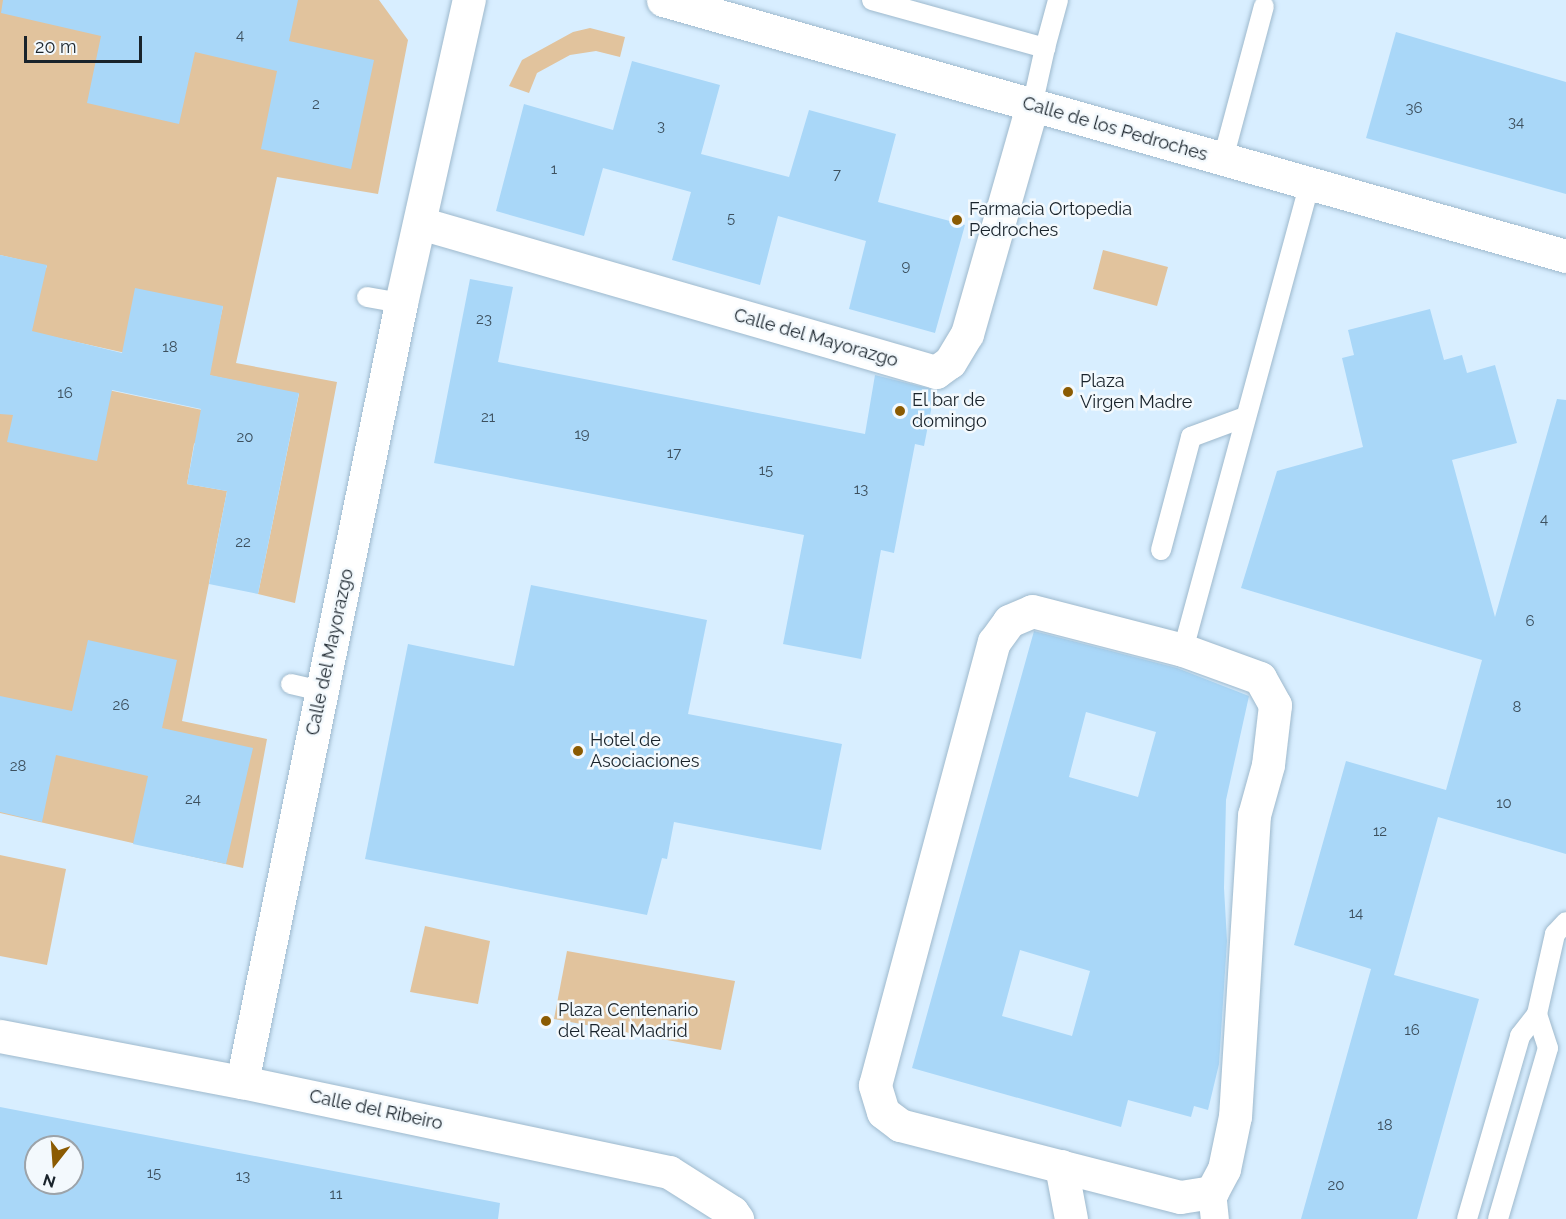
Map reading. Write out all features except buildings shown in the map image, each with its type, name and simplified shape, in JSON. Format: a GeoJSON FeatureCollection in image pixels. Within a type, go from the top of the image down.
{"type":"FeatureCollection","features":[{"type":"Feature","properties":{"kind":"street","name":"Calle del Mayorazgo"},"geometry":{"type":"LineString","coordinates":[[242,1082],[306,687],[420,223],[469,0]]}},
{"type":"Feature","properties":{"kind":"street","name":"Calle de los Pedroches"},"geometry":{"type":"LineString","coordinates":[[663,0],[1566,256]]}},
{"type":"Feature","properties":{"kind":"street","name":"Calle del Mayorazgo"},"geometry":{"type":"LineString","coordinates":[[420,223],[936,372],[956,368],[968,334],[1032,106]]}},
{"type":"Feature","properties":{"kind":"street"},"geometry":{"type":"LineString","coordinates":[[1032,610],[1183,650],[1260,678],[1275,705],[1268,765],[1254,815],[1235,1116],[1214,1206],[900,1125],[883,1112],[875,1085],[994,642],[1009,621],[1032,610]]}},
{"type":"Feature","properties":{"kind":"street","name":"Calle del Ribeiro"},"geometry":{"type":"LineString","coordinates":[[0,1036],[242,1082],[669,1172],[732,1212],[737,1219]]}},
{"type":"Feature","properties":{"kind":"street"},"geometry":{"type":"LineString","coordinates":[[1060,1166],[1071,1219]]}},
{"type":"Feature","properties":{"kind":"lane"},"geometry":{"type":"LineString","coordinates":[[872,0],[1046,48]]}},
{"type":"Feature","properties":{"kind":"lane"},"geometry":{"type":"LineString","coordinates":[[1032,106],[1058,0]]}},
{"type":"Feature","properties":{"kind":"lane"},"geometry":{"type":"LineString","coordinates":[[1223,159],[1264,6]]}},
{"type":"Feature","properties":{"kind":"lane"},"geometry":{"type":"LineString","coordinates":[[1183,650],[1311,183]]}},
{"type":"Feature","properties":{"kind":"lane"},"geometry":{"type":"LineString","coordinates":[[367,297],[401,303]]}},
{"type":"Feature","properties":{"kind":"lane"},"geometry":{"type":"LineString","coordinates":[[1161,550],[1191,437],[1245,417]]}},
{"type":"Feature","properties":{"kind":"lane"},"geometry":{"type":"LineString","coordinates":[[1467,1219],[1520,1036],[1537,1014],[1555,934],[1566,922]]}},
{"type":"Feature","properties":{"kind":"lane"},"geometry":{"type":"LineString","coordinates":[[1498,1219],[1548,1048],[1537,1014]]}},
{"type":"Feature","properties":{"kind":"shaded area"},"geometry":{"type":"Polygon","coordinates":[[[0,0],[379,0],[408,40],[378,194],[277,177],[236,363],[337,382],[295,603],[258,594],[299,394],[208,375],[223,306],[139,356],[18,329],[47,266],[0,255],[0,0]]]}},
{"type":"Feature","properties":{"kind":"shaded area"},"geometry":{"type":"Polygon","coordinates":[[[590,28],[625,37],[620,57],[596,51],[570,55],[537,73],[529,93],[509,86],[522,60],[573,32],[590,28]]]}},
{"type":"Feature","properties":{"kind":"shaded area"},"geometry":{"type":"Polygon","coordinates":[[[1103,250],[1168,267],[1157,306],[1093,289],[1103,250]]]}},
{"type":"Feature","properties":{"kind":"shaded area"},"geometry":{"type":"Polygon","coordinates":[[[0,367],[221,414],[194,444],[187,484],[227,491],[182,721],[267,739],[243,868],[0,813],[0,367]]]}},
{"type":"Feature","properties":{"kind":"shaded area"},"geometry":{"type":"Polygon","coordinates":[[[0,855],[66,869],[47,965],[0,956],[0,855]]]}},
{"type":"Feature","properties":{"kind":"shaded area"},"geometry":{"type":"Polygon","coordinates":[[[425,926],[490,941],[478,1004],[410,992],[425,926]]]}},
{"type":"Feature","properties":{"kind":"shaded area"},"geometry":{"type":"Polygon","coordinates":[[[567,951],[735,981],[721,1050],[554,1019],[567,951]]]}},
{"type":"Feature","properties":{"kind":"place","name":"Farmacia Ortopedia Pedroches"},"geometry":{"type":"Point","coordinates":[957,220]}},
{"type":"Feature","properties":{"kind":"place","name":"Plaza Virgen Madre"},"geometry":{"type":"Point","coordinates":[1068,392]}},
{"type":"Feature","properties":{"kind":"place","name":"El bar de domingo"},"geometry":{"type":"Point","coordinates":[900,411]}},
{"type":"Feature","properties":{"kind":"place","name":"Hotel de Asociaciones"},"geometry":{"type":"Point","coordinates":[578,751]}},
{"type":"Feature","properties":{"kind":"place","name":"Plaza Centenario del Real Madrid"},"geometry":{"type":"Point","coordinates":[546,1021]}}]}
